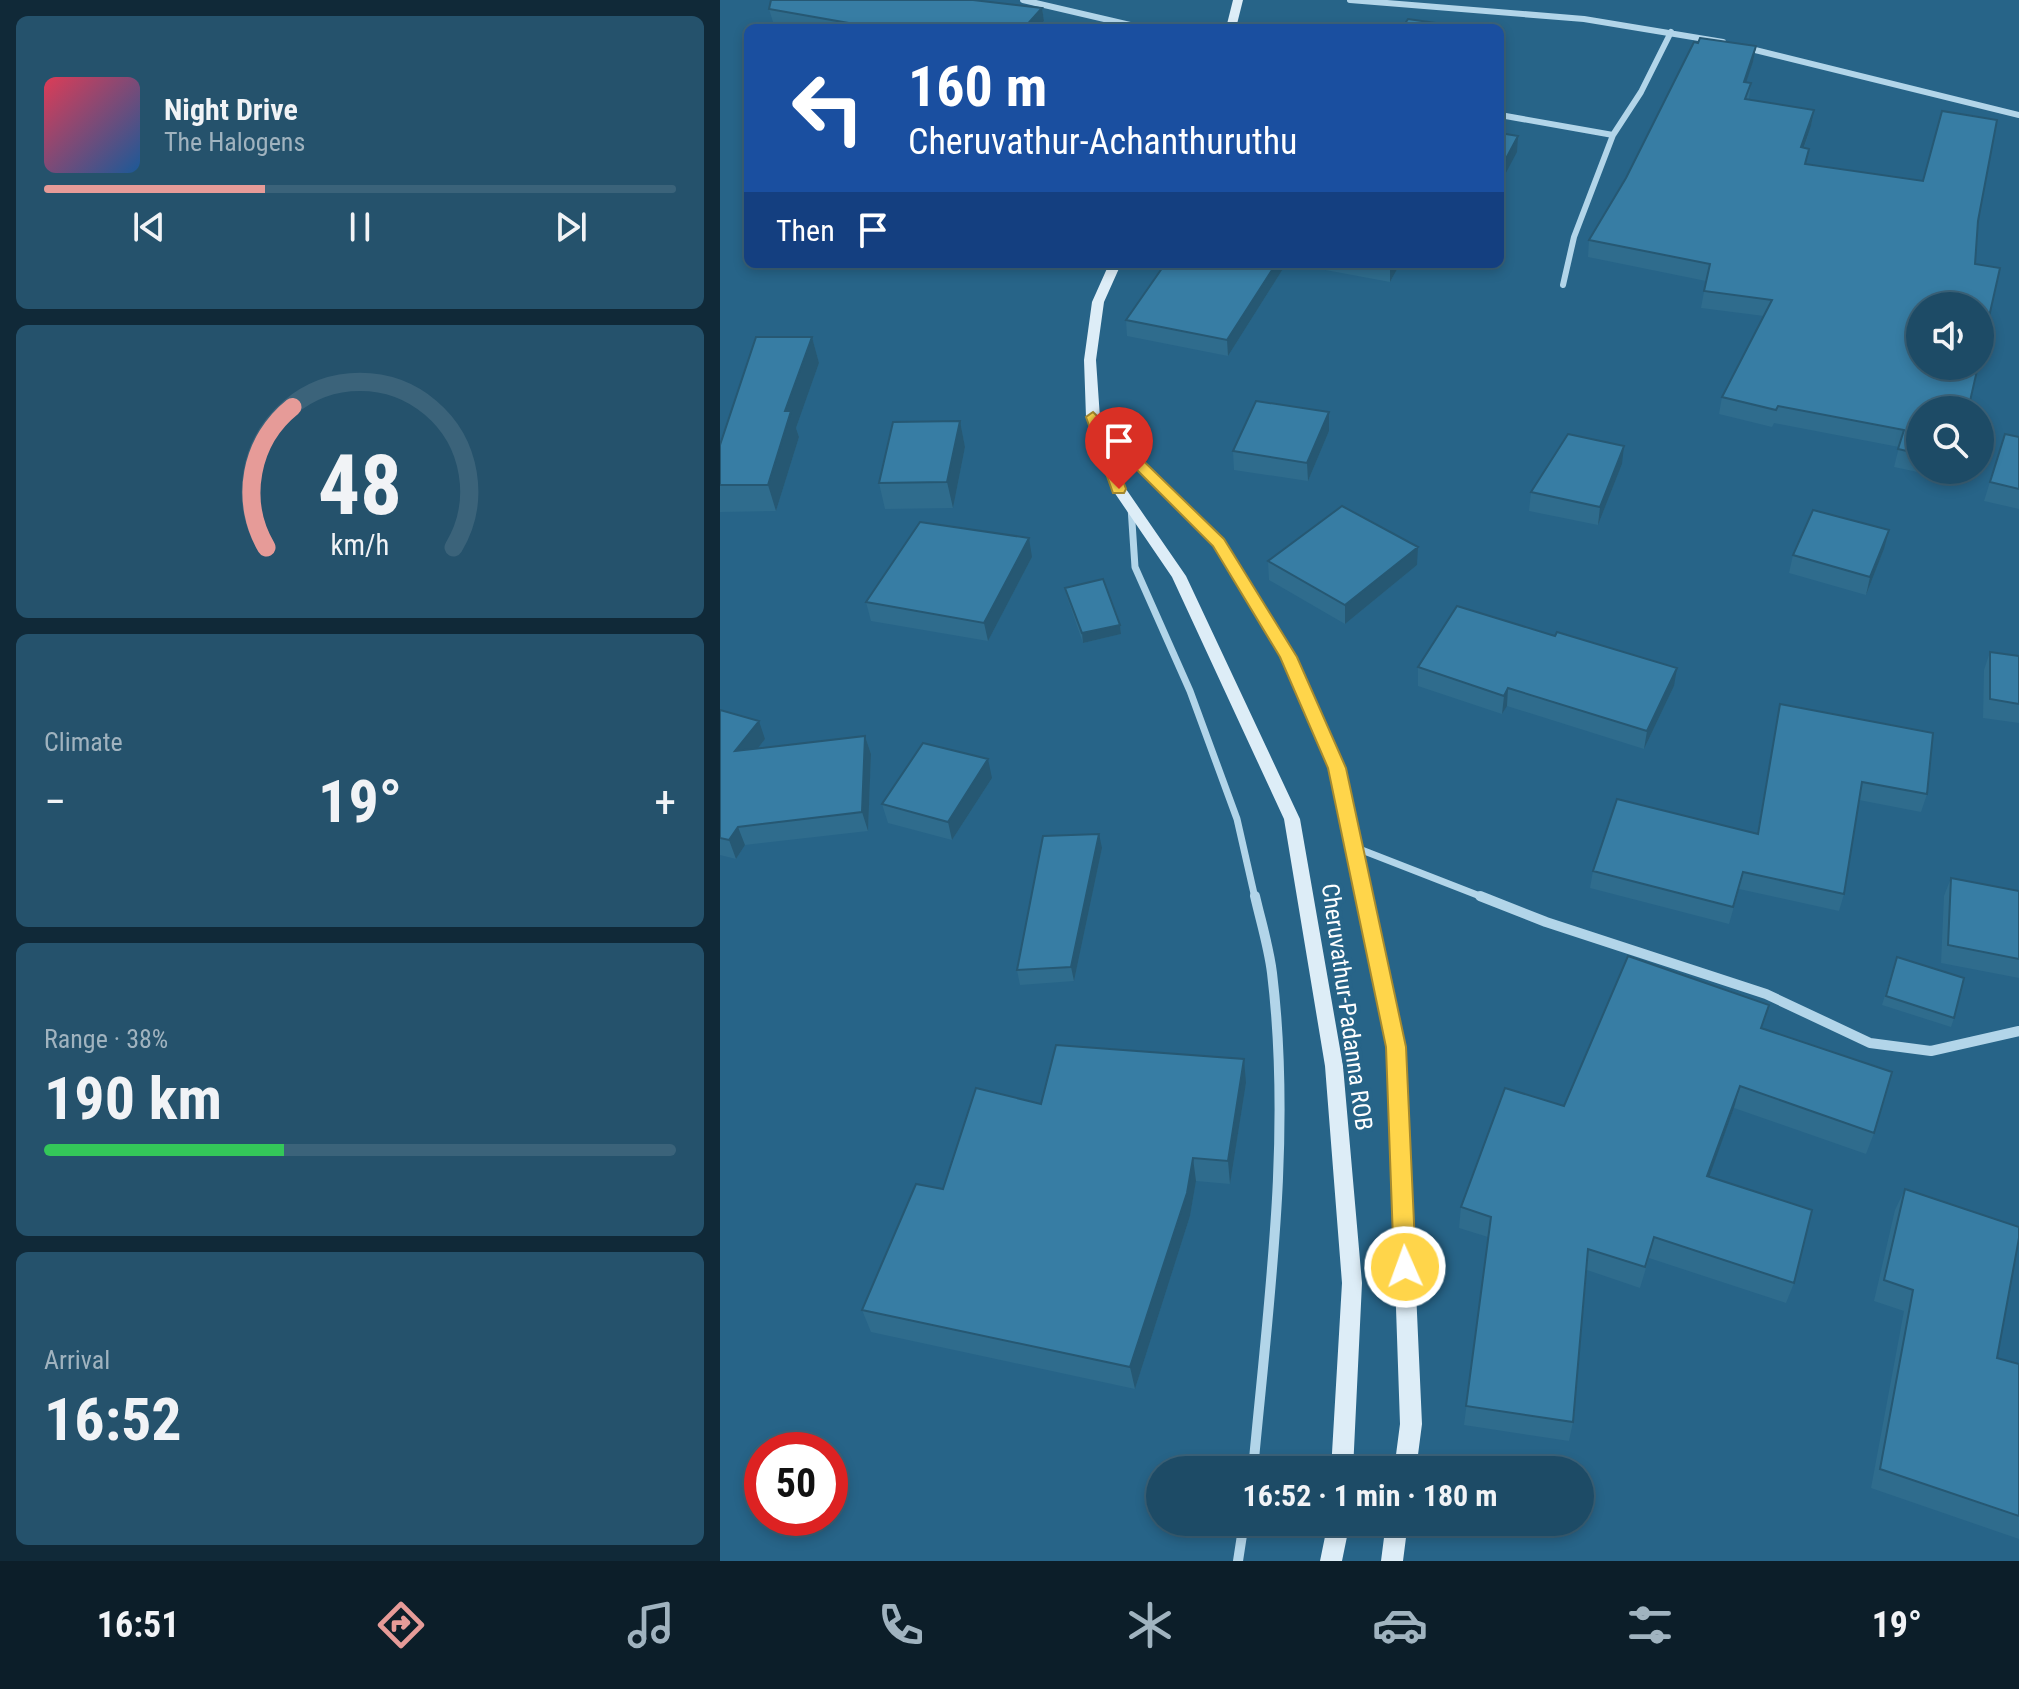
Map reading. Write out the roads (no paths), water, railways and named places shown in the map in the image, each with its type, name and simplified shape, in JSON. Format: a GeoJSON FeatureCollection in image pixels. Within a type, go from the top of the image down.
{"type":"FeatureCollection","features":[{"type":"Feature","properties":{"kind":"main road"},"geometry":{"type":"LineString","coordinates":[[1232,24],[1238,0]]}},
{"type":"Feature","properties":{"kind":"main road","name":"Cheruvathur-Padanna ROB"},"geometry":{"type":"LineString","coordinates":[[1113,268],[1098,302],[1090,360],[1093,417],[1119,489],[1179,576],[1292,819],[1334,1066],[1352,1283],[1343,1456]]}},
{"type":"Feature","properties":{"kind":"main road"},"geometry":{"type":"LineString","coordinates":[[1093,417],[1219,542],[1281,645],[1337,768],[1396,1047],[1411,1424],[1407,1456]]}},
{"type":"Feature","properties":{"kind":"main road"},"geometry":{"type":"LineString","coordinates":[[1331,1561],[1336,1536]]}},
{"type":"Feature","properties":{"kind":"main road"},"geometry":{"type":"LineString","coordinates":[[1392,1561],[1395,1536]]}},
{"type":"Feature","properties":{"kind":"street"},"geometry":{"type":"LineString","coordinates":[[1023,0],[1126,24]]}},
{"type":"Feature","properties":{"kind":"street"},"geometry":{"type":"LineString","coordinates":[[1350,0],[1510,13],[1671,32],[1731,44]]}},
{"type":"Feature","properties":{"kind":"street"},"geometry":{"type":"LineString","coordinates":[[1563,285],[1574,237],[1613,135],[1641,92],[1671,32]]}},
{"type":"Feature","properties":{"kind":"street"},"geometry":{"type":"LineString","coordinates":[[1745,48],[2019,115]]}},
{"type":"Feature","properties":{"kind":"street"},"geometry":{"type":"LineString","coordinates":[[1504,116],[1613,135]]}},
{"type":"Feature","properties":{"kind":"street"},"geometry":{"type":"LineString","coordinates":[[1131,507],[1135,567],[1190,691],[1237,819],[1272,971],[1281,1089],[1273,1255],[1254,1456]]}},
{"type":"Feature","properties":{"kind":"street"},"geometry":{"type":"LineString","coordinates":[[1354,847],[1546,922],[1766,994],[1870,1043],[1931,1051],[2019,1031]]}},
{"type":"Feature","properties":{"kind":"street"},"geometry":{"type":"LineString","coordinates":[[1238,1561],[1242,1536]]}}]}
